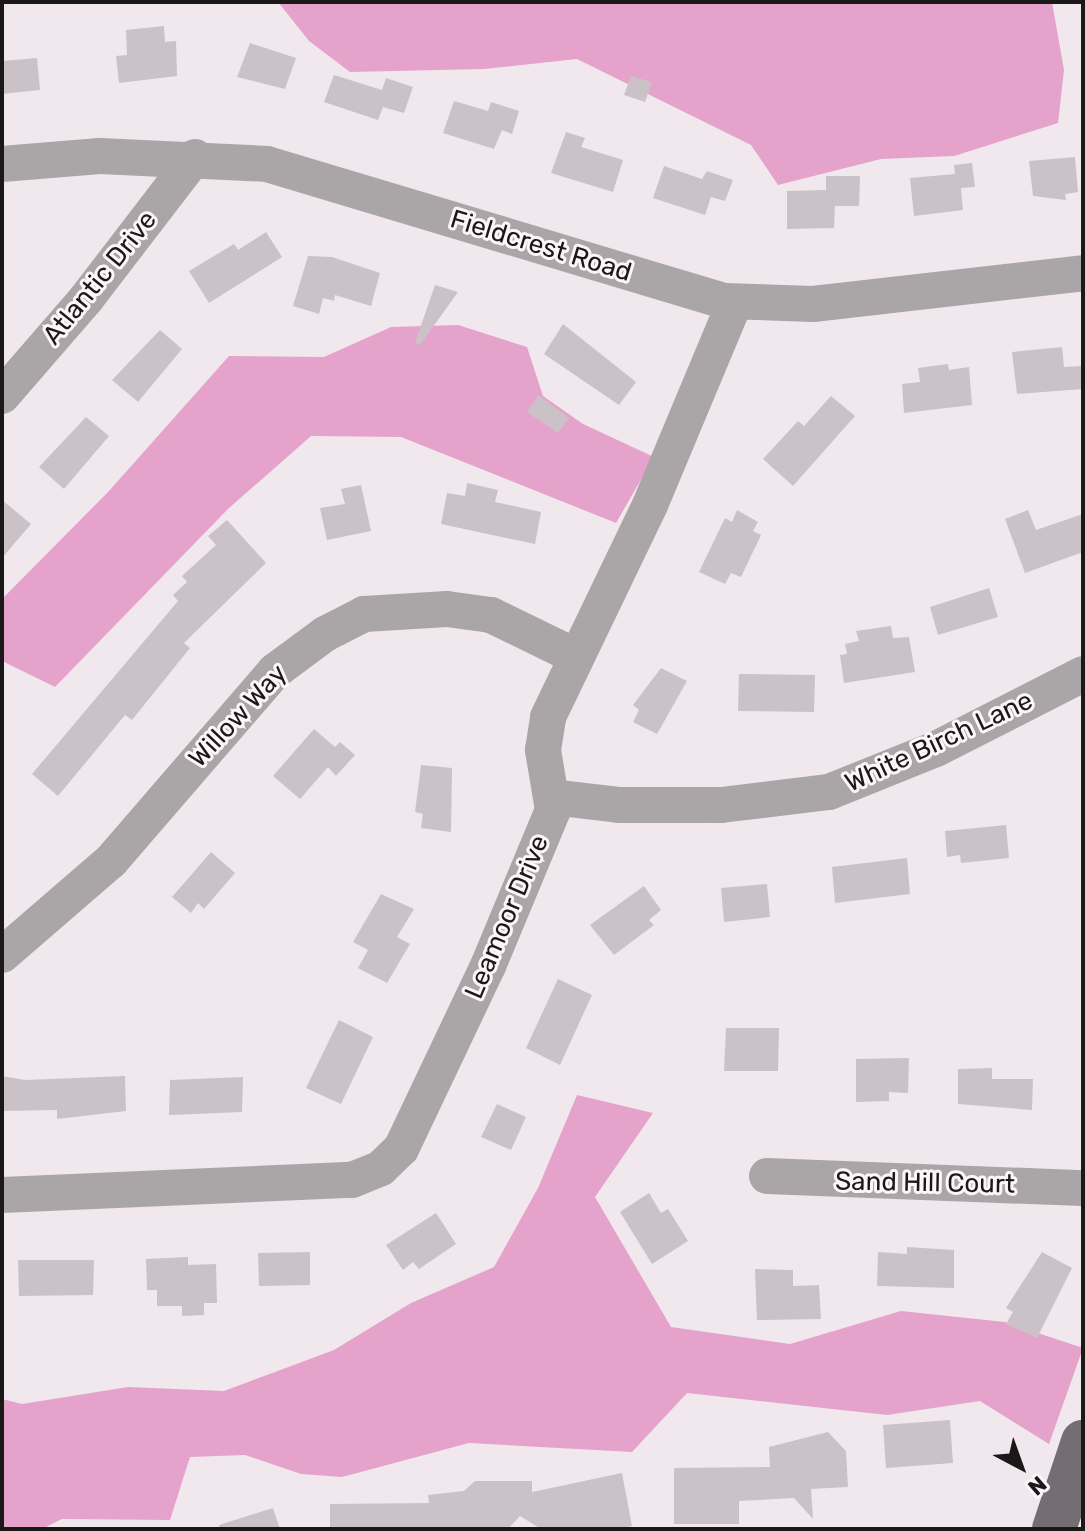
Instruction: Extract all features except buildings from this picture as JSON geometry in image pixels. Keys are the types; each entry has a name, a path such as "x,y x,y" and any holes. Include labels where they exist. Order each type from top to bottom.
{"main road":[{"path":"1054,1529 1083,1442"}],"street":[{"name":"Fieldcrest Road","path":"2,164 100,156 195,157 267,164 735,302 813,304 1083,273"},
{"name":"Atlantic Drive","path":"2,396 86,299 195,157"},
{"name":"Leamoor Drive","path":"2,1195 336,1182 381,1168 414,1128 494,952 553,810 543,750 548,717 650,505 735,302"},
{"name":"Willow Way","path":"2,955 111,861 275,671 325,634 364,614 447,609 491,615 575,656"},
{"name":"White Birch Lane","path":"552,797 619,805 721,805 829,792 936,749 1083,674"},
{"name":"Sand Hill Court","path":"767,1176 1083,1188"}],"shaded area":[{"path":"278,2 1052,2 1064,70 1058,123 954,156 881,159 778,185 751,145 577,59 484,69 350,72 309,41"},
{"path":"458,325 527,347 543,396 583,424 654,457 616,523 401,437 311,436 228,509 55,687 2,661 2,599 109,491 229,356 324,357 391,327"},
{"path":"577,1095 653,1113 595,1197 671,1327 790,1344 901,1311 1005,1322 1083,1348 1049,1444 980,1401 887,1415 687,1393 632,1452 469,1443 342,1477 301,1474 245,1455 190,1457 170,1520 62,1519 42,1529 2,1529 2,1399 22,1404 128,1387 224,1391 334,1350 411,1303 494,1267 538,1188"}]}
